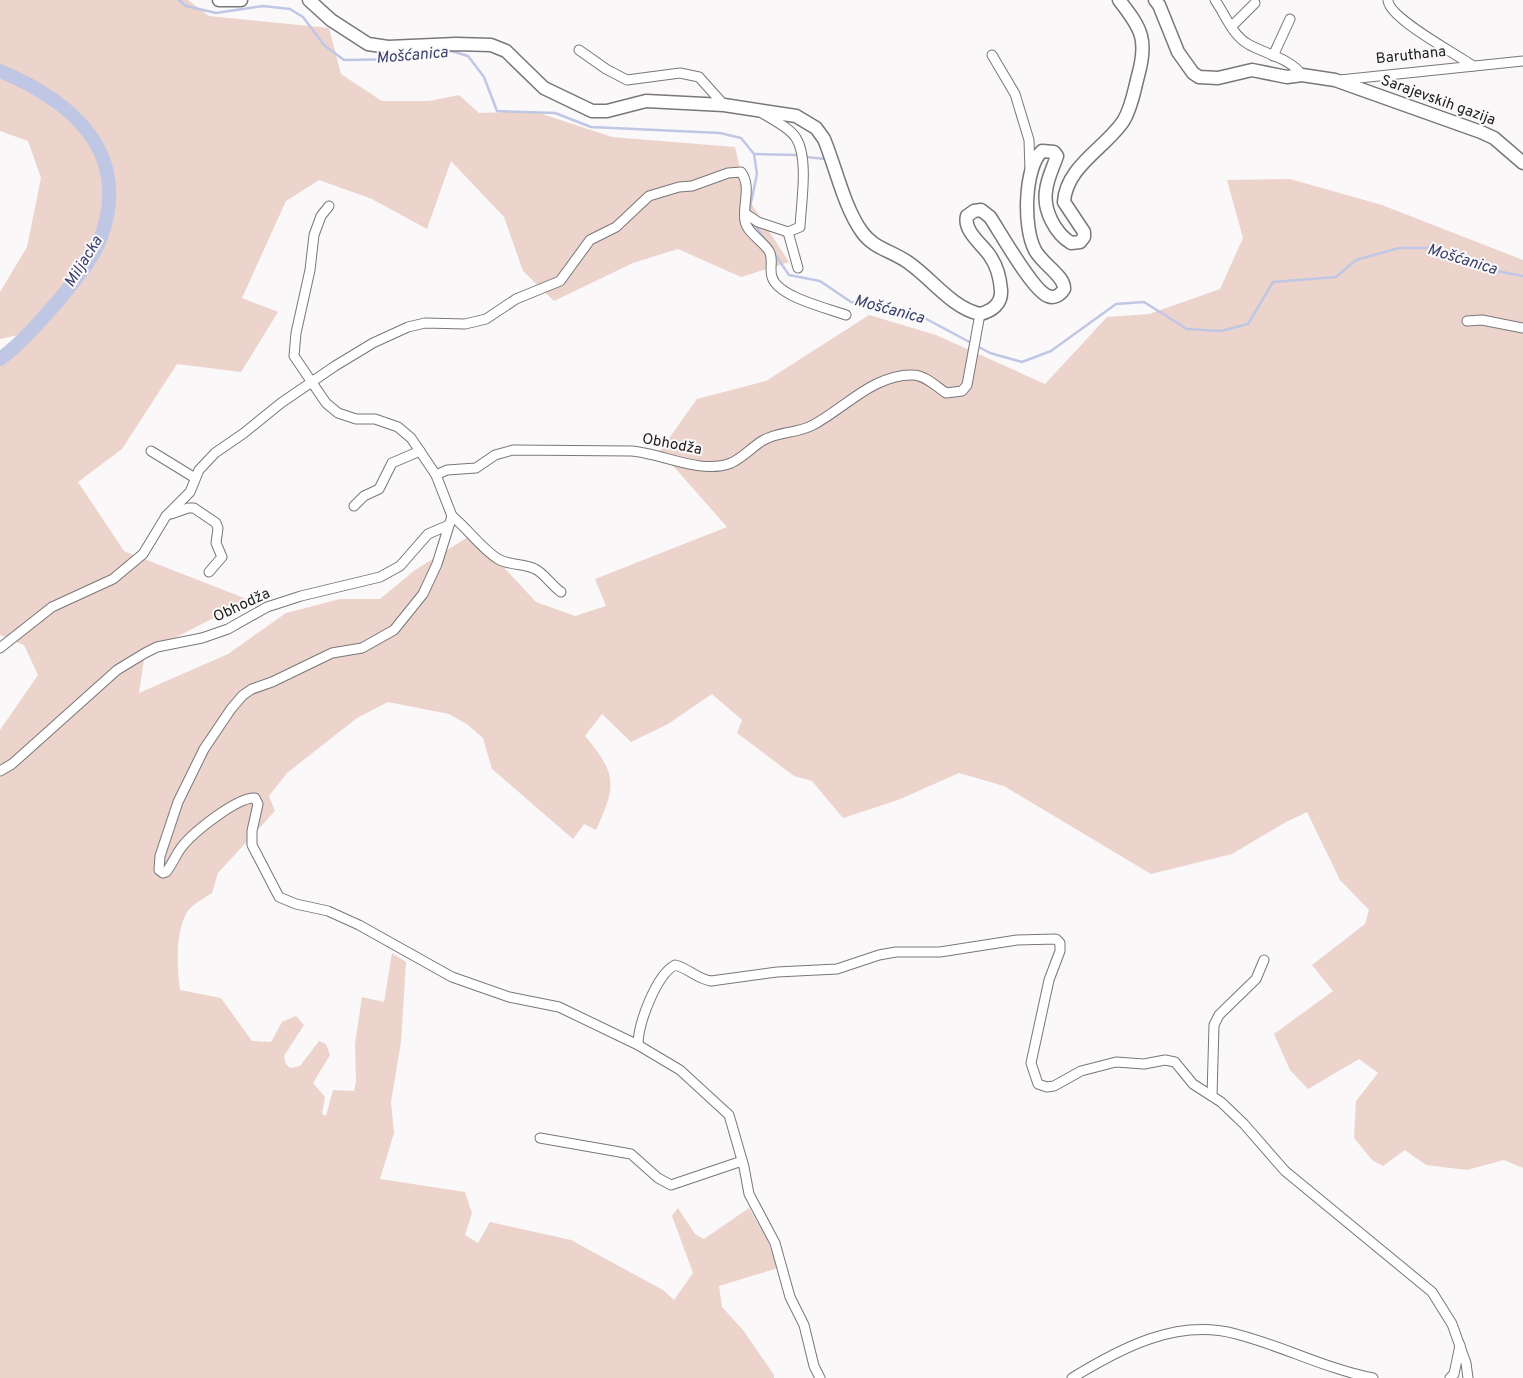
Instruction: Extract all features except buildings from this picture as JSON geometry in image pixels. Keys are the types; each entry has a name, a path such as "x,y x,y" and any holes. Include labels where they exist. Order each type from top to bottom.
{"main road":[{"path":"219,0 241,0"},
{"path":"309,0 339,26 368,44 388,47 473,44 498,48 519,62 544,88 592,110 607,111 646,101 724,105 796,116 816,128 829,151 857,222 872,244 908,262 966,310 980,314 994,307 1001,294 1000,280 996,267 967,226 967,216 974,211 981,210 990,217 1032,281 1047,296 1059,295 1064,289 1062,279 1038,255 1030,236 1027,210 1030,172 1042,150 1054,152 1057,156 1045,192 1048,212 1064,239 1071,243 1080,242 1084,237 1084,232 1064,202 1068,185 1077,171 1123,121 1130,107 1144,51 1140,31 1134,18 1119,0"},
{"path":"1155,0 1159,5 1178,52 1193,73 1199,77 1218,78 1252,70 1287,77 1302,75"},
{"name":"Baruthana","path":"1302,75 1335,80"},
{"name":"Sarajevskih gazija","path":"1335,80 1481,132 1494,138 1523,164"}],"street":[{"path":"1215,0 1246,44 1290,64 1302,75"},
{"path":"1388,0 1391,10 1407,23 1473,66"},
{"path":"1232,26 1255,3"},
{"path":"1273,56 1290,19"},
{"path":"579,50 606,69 627,80 680,73 699,77 724,105"},
{"path":"992,55 1015,94 1029,140 1030,172"},
{"name":"Baruthana","path":"1335,80 1523,61"},
{"path":"746,214 758,222 788,232 800,227 803,181 801,149 796,137 753,108"},
{"path":"0,648 52,607 113,579 143,554 166,516 190,492 199,470 215,453 312,382 373,343 408,327 425,323 465,324 480,321 516,299 560,281 590,240 616,227 649,196 679,187 692,186 728,173 741,172 746,178 746,214 744,220 747,227 770,252 772,278 782,291 846,315"},
{"path":"329,206 321,216 314,235 310,270 294,344 294,356 326,403 338,413 356,419 375,419 398,428 411,438 436,475 440,488 448,500 452,516 437,564 423,594 394,630 362,648 332,653 243,694 204,749 182,793 160,856 159,870 163,873 166,872 181,848 212,820 248,798 255,798 258,804 252,831 252,845 279,896 296,904 328,912 359,925 452,977 509,997 558,1007 638,1045 680,1070 723,1109 732,1122 753,1204 775,1243 790,1297 804,1325 814,1366 820,1378"},
{"path":"788,232 798,268"},
{"name":"Obhodža","path":"436,475 447,470 476,468 495,455 513,450 650,452 694,465 731,463 775,434 811,426 850,399 887,380 912,375 920,376 946,393 962,391 967,385 980,314"},
{"path":"1467,320 1482,320 1523,328"},
{"path":"354,506 364,496 379,489 392,463 420,451"},
{"path":"151,452 195,478"},
{"path":"166,516 188,508 194,508 216,523 218,528 216,543 222,557 209,572"},
{"path":"452,516 498,558 537,570 549,584 561,592"},
{"name":"Obhodža","path":"0,771 12,764 117,670 145,653 157,647 202,638 228,629 267,608 301,596 380,577 400,566 428,534 449,525"},
{"path":"638,1045 638,1033 655,990 670,968 676,965 702,980 710,981 778,972 837,969 879,955 896,952 940,952 1017,940 1053,938 1060,943 1060,951 1049,980 1031,1063 1038,1084 1047,1087 1054,1086 1081,1071 1108,1064 1144,1064 1170,1060 1175,1062 1193,1084 1212,1096 1244,1124 1285,1171 1432,1292 1452,1324 1460,1343 1468,1378"},
{"path":"1212,1096 1214,1025 1219,1015 1256,979 1264,960"},
{"path":"540,1138 631,1154 658,1178 672,1185 742,1161"},
{"path":"1072,1378 1122,1348 1146,1339 1178,1332 1208,1329 1235,1333 1343,1372 1373,1378"},
{"path":"1450,1378 1454,1374 1460,1343"}],"shaded area":[{"path":"0,0 188,0 209,16 329,28 341,74 382,101 429,101 459,95 479,113 533,111 612,137 735,147 747,197 789,262 741,277 678,249 633,263 554,301 523,271 504,217 451,161 427,229 372,199 319,180 286,201 242,298 278,312 241,372 177,364 122,449 78,482 124,551 249,600 145,653 139,693 228,654 286,613 340,599 380,599 415,570 473,534 536,602 575,616 606,606 595,579 727,527 660,451 697,399 766,381 869,315 936,335 1045,384 1107,317 1149,314 1220,289 1243,238 1227,180 1290,179 1382,205 1523,260 1523,1168 1504,1160 1467,1170 1426,1165 1405,1150 1383,1166 1372,1160 1354,1138 1356,1101 1378,1073 1359,1059 1308,1089 1290,1070 1274,1034 1333,991 1312,965 1365,924 1369,910 1340,880 1307,812 1286,822 1232,854 1151,874 1004,786 959,773 898,800 843,818 812,781 794,776 737,733 742,720 712,694 668,724 631,742 602,714 585,736 596,749 608,771 610,791 603,815 596,830 584,824 573,839 492,769 483,738 468,725 449,714 388,702 357,718 287,773 269,796 275,811 218,873 212,893 195,904 187,912 180,930 179,940 178,971 180,990 221,998 252,1041 271,1042 282,1022 296,1016 304,1025 284,1056 286,1064 290,1068 300,1066 319,1041 326,1044 330,1055 313,1083 325,1097 322,1114 326,1116 333,1090 354,1091 356,1082 355,1044 362,997 384,1002 392,953 406,962 401,1042 391,1102 394,1133 380,1179 465,1192 472,1213 465,1235 478,1243 490,1222 571,1240 663,1290 674,1300 693,1273 672,1216 678,1208 695,1234 704,1239 749,1208 767,1239 778,1268 719,1286 722,1307 743,1330 774,1375 774,1378 0,1378 0,730 38,675 24,645 0,635 0,359 18,335 0,339 0,292 27,247 41,178 28,141 0,131"}],"waterway":[{"name":"Mošćanica","path":"179,0 186,6 216,13 263,6 290,9 303,17 324,45 344,60 407,59 451,51 468,56 484,77 497,111 555,113 591,127 720,133 741,138 754,154 757,174 749,212"},
{"name":"Miljacka","path":"0,71 26,83 71,114 89,133 101,155 108,179 108,207 98,246 83,270 59,300 16,346 0,359"},
{"path":"754,154 798,155"},
{"path":"806,157 826,159"},
{"name":"Mošćanica","path":"755,224 765,240"},
{"name":"Mošćanica","path":"774,253 789,275 820,281 851,302 888,307 919,315 990,353 1022,362 1051,351 1116,304 1144,302 1187,329 1221,331 1248,324 1273,282 1336,277 1356,260 1399,248 1431,248 1470,266 1523,276"}]}
